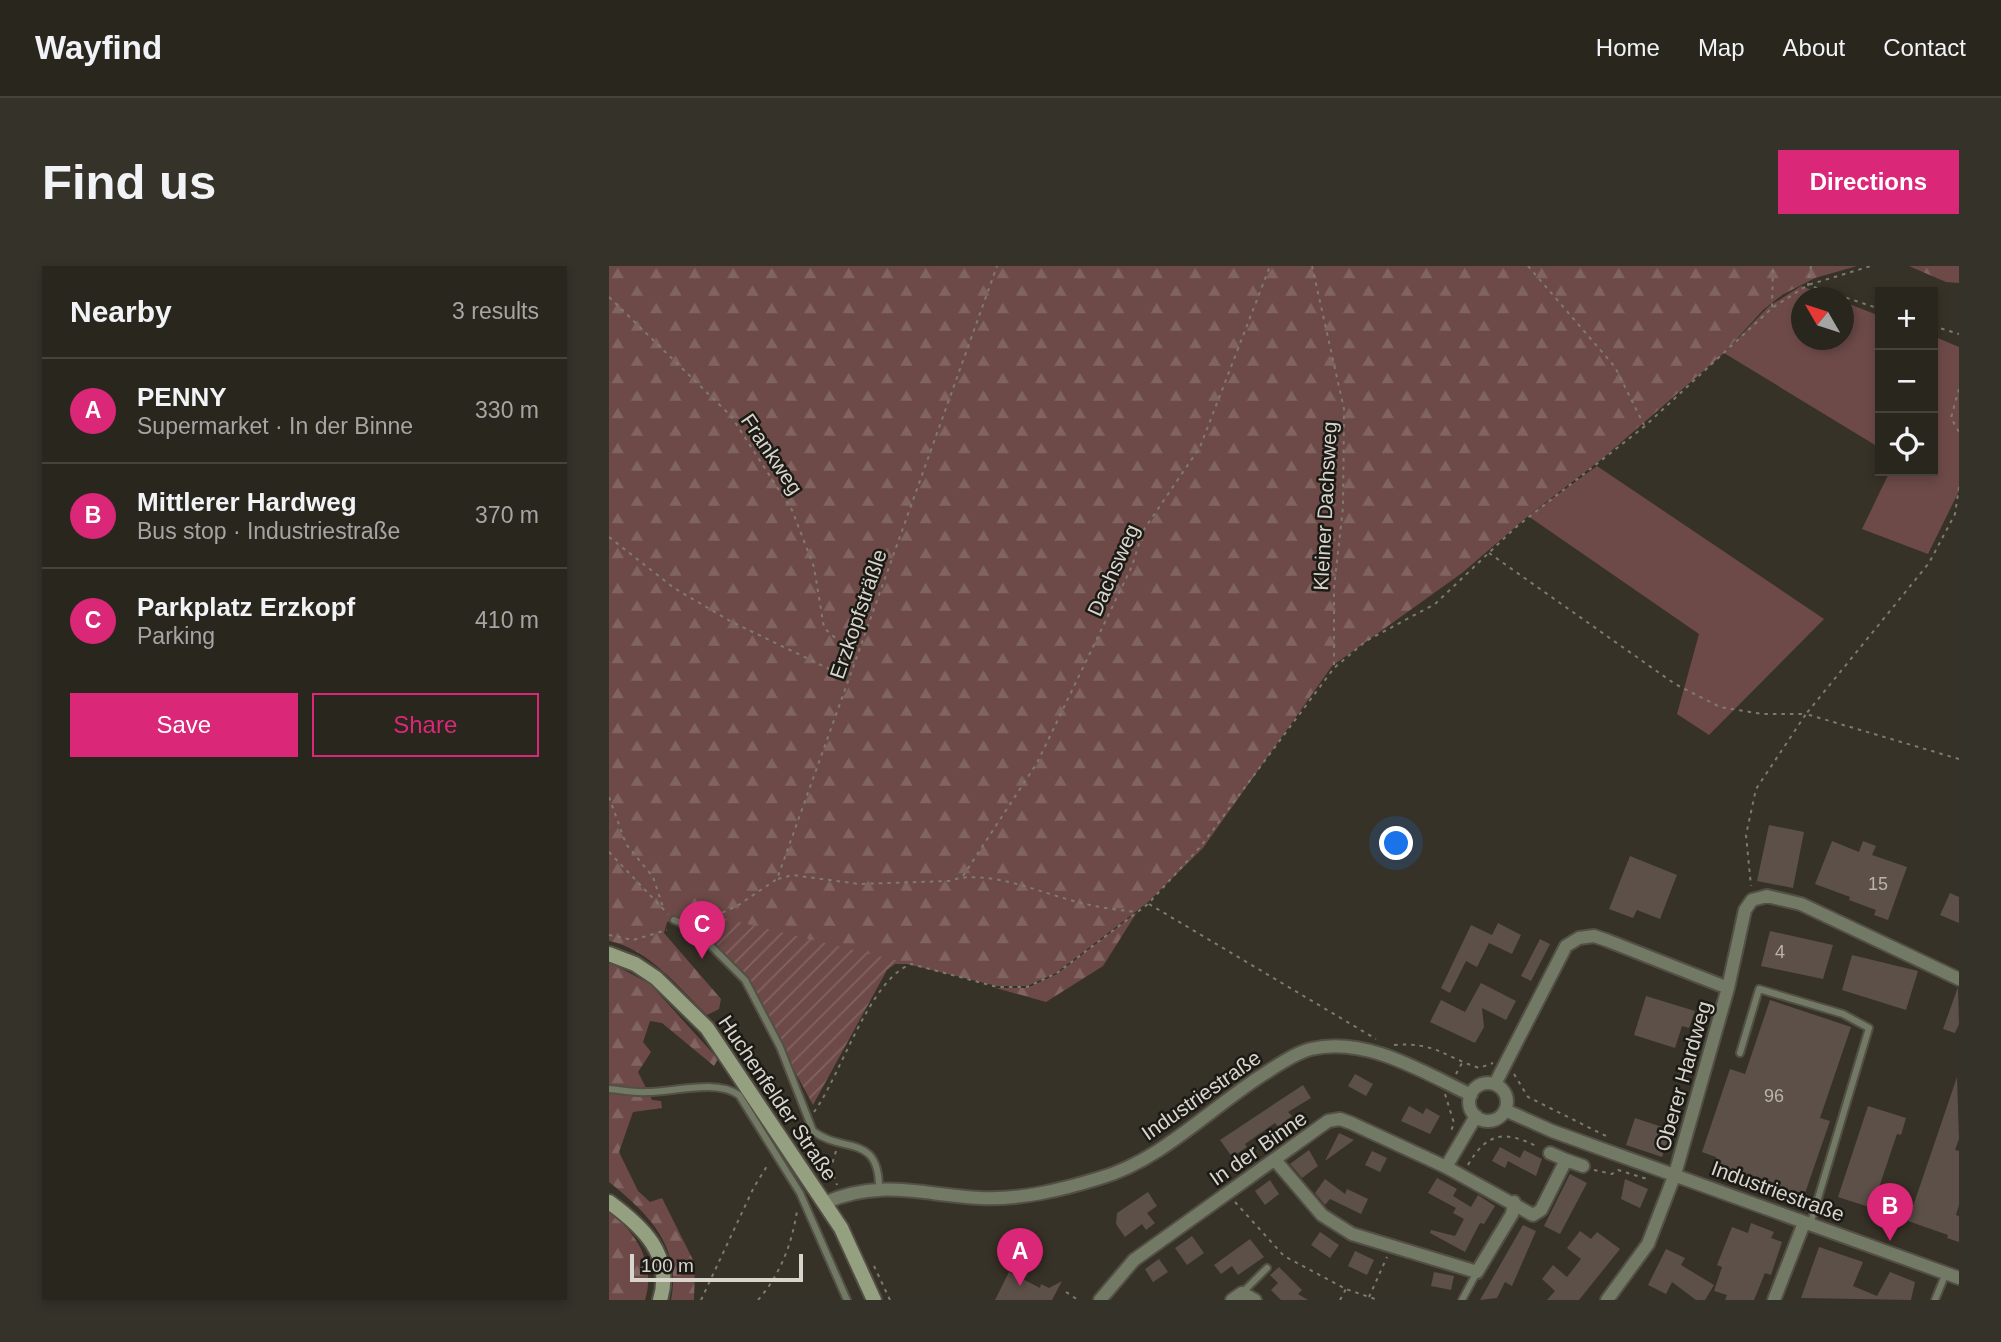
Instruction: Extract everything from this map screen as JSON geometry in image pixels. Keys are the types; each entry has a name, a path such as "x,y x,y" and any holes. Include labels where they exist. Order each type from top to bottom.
{"main road":[{"name":"Huchenfelder Straße","path":"609,954 635,964 656,978 707,1028 841,1228 874,1300"},
{"path":"609,1202 636,1222 660,1253 660,1300"}],"street":[{"path":"1752,900 1767,896 1801,904 1959,979"},
{"name":"Oberer Hardweg","path":"1607,1300 1649,1244 1675,1174 1728,988 1745,910 1752,900"},
{"name":"Oberer Hardweg","path":"1495,1084 1554,966 1566,946 1579,938 1594,936 1606,940 1728,988"},
{"name":"Industriestraße","path":"824,1203 842,1195 879,1188 982,1198 1038,1195 1103,1178 1157,1153 1242,1088 1311,1049 1341,1048 1384,1055 1471,1095"},
{"path":"1483,1083 1495,1084 1504,1092 1505,1110 1490,1120 1476,1116 1469,1104 1471,1095 1483,1083"},
{"name":"Industriestraße","path":"1505,1110 1807,1224 1959,1278"},
{"path":"1476,1116 1446,1167 1514,1202 1523,1212 1533,1215 1541,1210 1566,1160"},
{"name":"In der Binne","path":"1100,1300 1134,1260 1328,1121 1339,1119 1446,1167"},
{"path":"1550,1153 1583,1166"},
{"path":"1276,1160 1322,1215 1352,1234 1477,1272 1512,1214 1514,1202"},
{"path":"1774,1300 1807,1224"},
{"path":"1237,1297 1255,1300"}],"lane":[{"path":"674,920 693,928 742,980 780,1047 808,1119 819,1135 858,1146 869,1154 879,1167 879,1188"},
{"path":"1739,1053 1759,989 1843,1014 1869,1028 1807,1224"},
{"path":"609,1089 645,1093 731,1090 739,1096 800,1193 847,1300"},
{"path":"1237,1297 1267,1268"},
{"path":"1462,1300 1477,1272"},
{"path":"1934,1300 1946,1273"}],"path":[{"name":"Erzkopfsträßle","path":"777,879 997,266"},
{"name":"Dachsweg","path":"963,876 1037,763 1132,566 1143,531 1200,447 1270,266"},
{"name":"Kleiner Dachsweg","path":"1312,266 1344,409 1343,507 1334,588 1334,668"},
{"path":"1528,266 1615,367 1645,426"},
{"path":"1531,270 1535,266"},
{"path":"1772,308 1773,266"},
{"path":"1808,285 1811,266"},
{"path":"808,1119 879,992 902,968 911,964 997,987 1027,987 1057,973 1148,904 1201,846 1334,668 1366,641 1435,604 1488,553 1645,426 1772,308 1808,285 1871,266"},
{"path":"1808,285 1875,307"},
{"name":"Frankweg","path":"609,297 731,416 792,510 814,567 824,628 857,657"},
{"path":"1938,328 1959,334"},
{"path":"1959,389 1951,418 1959,432"},
{"path":"1752,900 1746,835 1756,789 1807,714 1929,563 1955,514 1959,487"},
{"path":"609,537 674,589 730,621 850,679"},
{"path":"1488,553 1675,684 1720,707 1762,714 1807,714 1959,759"},
{"path":"609,797 626,844 653,877 664,909"},
{"path":"609,852 674,920"},
{"path":"693,928 737,905 777,879 792,875 859,884 949,881 963,876 1040,890 1080,903 1137,912"},
{"path":"1148,904 1382,1043"},
{"path":"609,935 633,940 667,930"},
{"path":"1393,1045 1419,1043 1437,1048 1479,1068 1492,1062 1515,1074 1517,1083 1528,1097 1612,1140"},
{"path":"1448,1141 1454,1123 1444,1097 1462,1062"},
{"path":"1463,1175 1476,1151 1496,1137 1506,1135 1521,1139 1550,1153"},
{"path":"840,1141 831,1168 842,1195"},
{"path":"701,1300 754,1186 776,1152"},
{"path":"1583,1166 1603,1174 1612,1174 1618,1170 1645,1181 1653,1167"},
{"path":"758,1300 773,1283 793,1237 800,1193"},
{"path":"1227,1194 1284,1256 1346,1289 1378,1300"},
{"path":"1369,1297 1392,1247"},
{"path":"1267,1268 1284,1256"},
{"path":"870,1259 890,1300"},
{"path":"1340,1300 1346,1289"},
{"path":"1066,1292 1078,1300"}],"green space":[{"path":"609,266 1857,266 1791,287 1791,290 1763,310 1724,353 1603,458 1528,516 1462,573 1332,666 1203,848 1147,903 1056,973 1027,986 997,986 704,914 667,922 664,933 721,999 719,1009 707,1015 650,961 624,945 609,941"},
{"path":"1909,266 1959,266 1959,283 1946,282"},
{"path":"1791,292 1791,350 1854,350 1854,306 1875,314 1875,445 1724,353 1768,307"},
{"path":"1938,338 1959,347 1959,491 1928,554 1862,529 1888,476 1938,476"},
{"path":"1597,466 1824,619 1709,735 1677,714 1699,634 1528,516"},
{"path":"1137,912 1103,966 1046,1002 996,988 1027,988 1057,974"},
{"path":"715,916 911,964 895,964 887,970 813,1105 741,972 706,934"},
{"path":"609,962 650,984 718,1059 714,1066 662,1023 650,1021 643,1042 651,1052 638,1072 652,1100 661,1101 662,1108 633,1112 619,1152 638,1191 650,1202 662,1198 695,1264 694,1300 671,1300 671,1264 659,1233 637,1206 609,1182"},
{"path":"609,1212 628,1230 642,1250 648,1274 645,1300 609,1300"}],"building":[{"path":"1769,825 1804,832 1793,888 1757,881"},
{"path":"1832,841 1859,852 1863,841 1876,846 1872,855 1907,867 1888,920 1874,915 1876,910 1849,900 1850,897 1815,884"},
{"path":"1630,856 1677,875 1660,919 1637,910 1633,918 1609,909"},
{"path":"1950,893 1959,897 1959,923 1940,915"},
{"path":"1498,923 1521,935 1512,954 1489,943 1477,967 1466,961 1450,993 1441,988 1471,925 1492,935"},
{"path":"1770,931 1833,945 1823,979 1761,966"},
{"path":"1540,939 1550,944 1531,981 1521,976"},
{"path":"1852,955 1918,971 1906,1010 1842,990"},
{"path":"1481,983 1516,1001 1506,1020 1482,1008 1484,1027 1475,1043 1430,1022 1441,1000 1465,1012"},
{"path":"1958,987 1959,1024 1955,1033 1943,1029"},
{"path":"1646,996 1695,1011 1689,1028 1682,1026 1675,1048 1634,1035"},
{"path":"1770,1000 1851,1027 1820,1118 1830,1121 1804,1196 1795,1193 1792,1203 1767,1195 1770,1184 1713,1165 1716,1157 1702,1152 1730,1069 1745,1074"},
{"path":"1355,1074 1373,1084 1366,1096 1348,1086"},
{"path":"1957,1077 1959,1139 1955,1150 1959,1151 1959,1205 1956,1215 1959,1216 1959,1242 1947,1238 1948,1235 1908,1221"},
{"path":"1303,1085 1311,1098 1288,1112 1292,1116 1278,1127 1275,1123 1245,1144 1247,1147 1232,1157 1220,1140"},
{"path":"1409,1106 1423,1114 1426,1108 1440,1116 1430,1134 1401,1121"},
{"path":"1868,1106 1906,1118 1901,1135 1897,1134 1872,1208 1838,1197"},
{"path":"1635,1118 1671,1130 1662,1157 1626,1145"},
{"path":"1339,1133 1354,1140 1325,1161"},
{"path":"1500,1147 1520,1158 1524,1150 1542,1159 1536,1176 1508,1161 1505,1168 1492,1161"},
{"path":"1309,1150 1318,1166 1302,1178 1290,1164"},
{"path":"1372,1151 1387,1158 1380,1172 1365,1165"},
{"path":"1570,1174 1587,1183 1560,1234 1544,1226"},
{"path":"1437,1178 1457,1189 1453,1196 1471,1207 1478,1195 1495,1206 1484,1224 1480,1223 1465,1252 1430,1233 1431,1230 1455,1236 1464,1219 1453,1213 1456,1208 1428,1193"},
{"path":"1325,1179 1345,1194 1347,1189 1368,1199 1361,1214 1330,1199 1325,1205 1315,1193"},
{"path":"1625,1179 1648,1189 1640,1208 1621,1199"},
{"path":"1270,1180 1279,1194 1265,1205 1255,1191"},
{"path":"1148,1192 1157,1206 1147,1213 1155,1223 1146,1230 1142,1224 1125,1237 1116,1224 1117,1213"},
{"path":"1751,1223 1774,1232 1771,1238 1782,1242 1771,1275 1765,1273 1754,1300 1725,1300 1727,1295 1714,1291 1722,1267 1717,1265 1732,1227 1748,1233"},
{"path":"1523,1225 1536,1231 1512,1286 1505,1282 1497,1298 1480,1300"},
{"path":"1580,1231 1591,1239 1597,1232 1620,1249 1579,1300 1547,1300 1555,1291 1542,1279 1553,1265 1567,1277 1581,1259 1567,1248"},
{"path":"1320,1232 1339,1245 1330,1258 1311,1245"},
{"path":"1192,1236 1204,1253 1187,1265 1175,1248"},
{"path":"1250,1239 1264,1257 1238,1275 1232,1266 1221,1274 1214,1265"},
{"path":"1819,1247 1863,1262 1853,1286 1877,1296 1890,1272 1915,1282 1911,1300 1801,1298"},
{"path":"1666,1249 1685,1258 1681,1265 1714,1285 1705,1300 1696,1300 1672,1282 1666,1294 1648,1285"},
{"path":"1355,1251 1374,1260 1367,1275 1348,1266"},
{"path":"1159,1259 1168,1272 1153,1282 1145,1269"},
{"path":"1279,1267 1302,1290 1298,1294 1308,1300 1281,1300 1271,1290 1278,1283 1270,1275"},
{"path":"1009,1272 1040,1288 1041,1284 1049,1288 1062,1281 1052,1300 995,1300"},
{"path":"1434,1272 1454,1276 1451,1290 1431,1286"}],"place":[{"name":"Parkplatz Erzkopf","path":"702,959"},
{"name":"Mittlerer Hardweg","path":"1890,1241"},
{"name":"PENNY","path":"1020,1286"}]}
